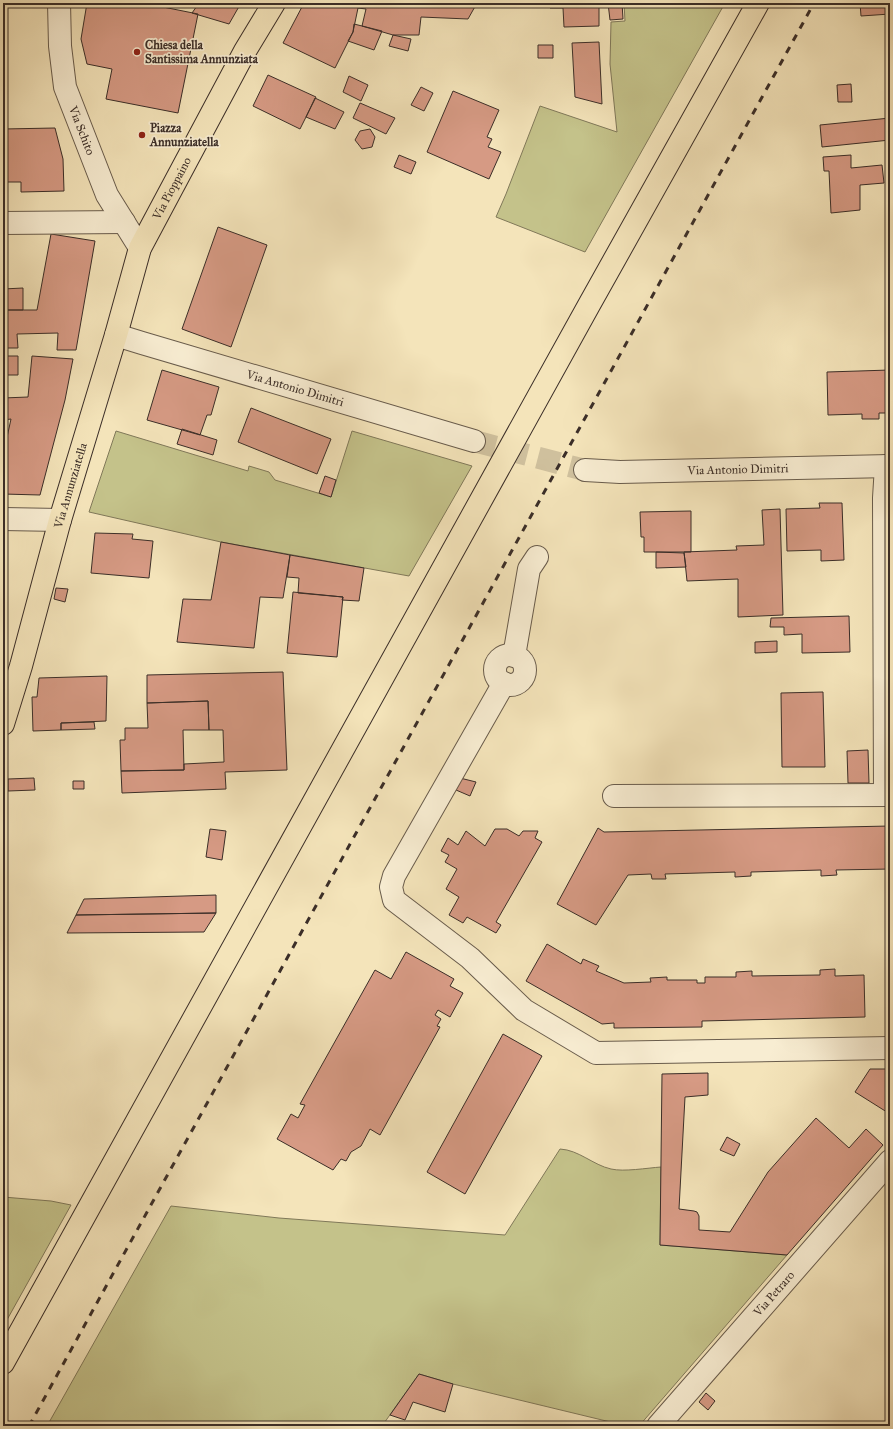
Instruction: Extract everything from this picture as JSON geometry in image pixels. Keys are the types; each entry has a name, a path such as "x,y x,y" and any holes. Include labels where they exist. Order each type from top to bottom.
{"main road":[{"name":"Via Pioppaino","path":"140,248 245,51 274,3"},
{"path":"3,1363 585,312 758,3"},
{"name":"Via Annunziatella","path":"3,724 21,666 60,520 116,335 140,248"}],"street":[{"name":"Via Schito","path":"59,3 60,46 65,87 107,196 140,248"},
{"path":"3,223 124,222"},
{"name":"Via Antonio Dimitri","path":"116,335 142,344 474,441"},
{"path":"614,796 887,795 884,498 888,466"},
{"name":"Via Antonio Dimitri","path":"585,470 620,472 888,466"},
{"path":"3,519 60,520"},
{"path":"536,556 529,569 514,656 507,655 502,657 495,665 496,675 498,679 504,683 394,876 391,887 394,900 470,958 524,1010 596,1053 890,1048"},
{"name":"Via Petraro","path":"658,1426 890,1161"}],"shaded area":[{"path":"624,3 725,3 585,252 496,217 540,106 617,132 610,64 611,22 625,21"},
{"path":"116,431 248,471 249,466 269,472 275,480 331,497 352,431 472,466 409,576 221,542 89,512"},
{"path":"560,1149 573,1152 604,1167 616,1170 661,1167 660,1245 787,1255 639,1426 627,1426 453,1384 419,1374 382,1426 47,1426 171,1206 279,1218 505,1235"},
{"path":"3,1197 51,1201 71,1205 3,1327"}],"building":[{"name":"Chiesa della Santissima Annunziata","path":"87,3 143,3 198,14 178,113 106,99 112,69 87,64 81,39"},
{"path":"143,3 164,3 163,7"},
{"path":"199,3 241,3 229,24 192,13"},
{"path":"304,3 477,3 468,19 421,17 419,35 393,35 362,26 366,9 358,8 353,32 335,68 283,43"},
{"path":"550,3 586,3 587,7 599,7 599,26 564,27 563,8 550,8"},
{"path":"608,3 622,3 623,19 610,20"},
{"path":"860,3 890,3 890,14 861,16"},
{"path":"354,24 382,31 374,50 348,41 353,32"},
{"path":"393,35 411,39 408,51 389,46"},
{"path":"599,42 602,104 575,97 572,43"},
{"path":"538,45 553,45 553,58 538,58"},
{"path":"268,75 316,97 300,129 253,106"},
{"path":"349,76 368,85 361,101 343,92"},
{"path":"851,84 852,102 838,102 837,85"},
{"path":"421,87 433,93 424,111 411,105"},
{"path":"453,91 499,110 487,137 492,139 488,147 501,152 489,179 427,152"},
{"path":"315,98 344,112 335,129 306,117"},
{"path":"360,103 395,118 386,134 353,118"},
{"path":"890,118 890,140 822,147 820,125"},
{"path":"55,128 63,159 64,191 21,192 21,182 3,182 3,129"},
{"path":"370,129 375,137 372,147 362,149 355,140 360,131"},
{"path":"399,155 416,162 411,174 394,167"},
{"path":"851,155 851,168 882,165 884,183 860,185 860,210 831,213 829,171 824,171 823,157"},
{"path":"218,227 267,245 231,347 182,329"},
{"path":"51,234 95,241 76,350 57,350 58,333 17,334 18,348 3,348 3,310 37,310"},
{"path":"23,288 23,310 3,310 3,289"},
{"path":"3,356 18,356 18,375 3,375"},
{"path":"32,356 73,359 65,400 40,495 3,494 3,441 6,442 11,419 3,420 3,398 28,397"},
{"path":"162,370 219,387 211,415 207,415 200,435 147,420"},
{"path":"890,370 890,413 879,413 879,419 862,419 862,414 828,415 827,372"},
{"path":"251,408 331,439 317,474 238,442"},
{"path":"182,429 217,440 213,455 177,444"},
{"path":"325,476 336,480 331,497 319,493"},
{"path":"819,503 842,503 844,560 821,561 821,550 787,551 786,509 820,508"},
{"path":"780,509 783,615 738,617 738,579 687,581 684,552 737,550 736,546 764,545 762,510"},
{"path":"691,511 691,552 644,552 644,537 641,537 640,512"},
{"path":"95,533 133,534 132,539 153,541 149,578 91,573"},
{"path":"221,542 290,555 283,598 260,597 254,648 177,642 183,599 211,600"},
{"path":"656,552 684,553 686,567 656,568"},
{"path":"290,555 364,568 359,601 342,600 343,597 298,593 299,578 287,577"},
{"path":"56,588 68,589 65,602 54,599"},
{"path":"293,592 343,597 337,657 287,653"},
{"path":"849,616 850,652 802,653 802,634 784,635 784,627 770,627 771,618"},
{"path":"777,641 777,652 755,653 755,642"},
{"path":"283,672 287,770 225,772 226,789 122,793 121,771 184,770 184,764 224,762 223,730 209,730 208,701 147,703 147,675"},
{"path":"107,676 106,721 61,723 61,730 33,731 32,697 37,697 39,678"},
{"path":"823,692 825,767 782,767 781,693"},
{"path":"208,701 209,730 183,730 184,770 121,771 120,740 125,740 125,728 148,728 147,703"},
{"path":"94,722 95,729 61,730 61,723"},
{"path":"868,750 869,783 848,783 847,751"},
{"path":"34,778 35,790 8,791 8,779"},
{"path":"460,778 476,782 470,796 456,790"},
{"path":"73,781 84,781 84,789 73,789"},
{"path":"890,826 890,869 836,870 837,875 821,876 821,870 751,872 751,876 735,877 735,872 665,874 666,879 652,879 651,874 628,875 596,925 557,904 598,828 604,832"},
{"path":"210,829 226,831 222,860 206,857"},
{"path":"495,829 507,829 519,836 523,831 538,831 535,838 542,842 496,922 501,925 496,933 467,917 463,923 449,915 459,897 446,889 457,869 445,862 449,855 441,851 448,838 458,845 466,831 485,846"},
{"path":"216,895 216,913 76,915 84,899"},
{"path":"216,913 204,932 67,933 76,915"},
{"path":"547,944 581,964 583,959 599,966 596,971 624,983 651,982 650,978 667,977 667,980 697,980 697,983 705,983 705,977 736,977 736,972 752,971 752,976 820,975 820,970 835,969 835,976 864,975 865,1017 702,1021 702,1027 614,1028 614,1023 602,1024 526,981"},
{"path":"406,952 454,979 450,986 463,993 450,1017 438,1010 435,1015 441,1019 437,1026 440,1027 380,1135 370,1129 361,1146 351,1152 346,1161 341,1159 333,1170 277,1139 291,1114 298,1118 305,1105 300,1104 375,970 391,979"},
{"path":"503,1034 542,1056 465,1194 427,1172"},
{"path":"870,1069 890,1069 890,1114 855,1092"},
{"path":"708,1073 708,1095 685,1097 679,1209 697,1212 699,1216 699,1230 730,1232 768,1172 816,1118 849,1148 866,1129 883,1145 787,1255 660,1245 662,1074"},
{"path":"727,1137 740,1144 734,1156 720,1150"},
{"path":"419,1374 453,1384 445,1412 413,1402 405,1420 390,1415"},
{"path":"706,1393 715,1401 708,1410 699,1402"}],"tunnel":[{"path":"474,441 585,470"}],"railway":[{"path":"29,1426 814,3"}],"place":[{"name":"Chiesa della Santissima Annunziata","path":"137,52"},
{"name":"Piazza Annunziatella","path":"142,135"}]}
